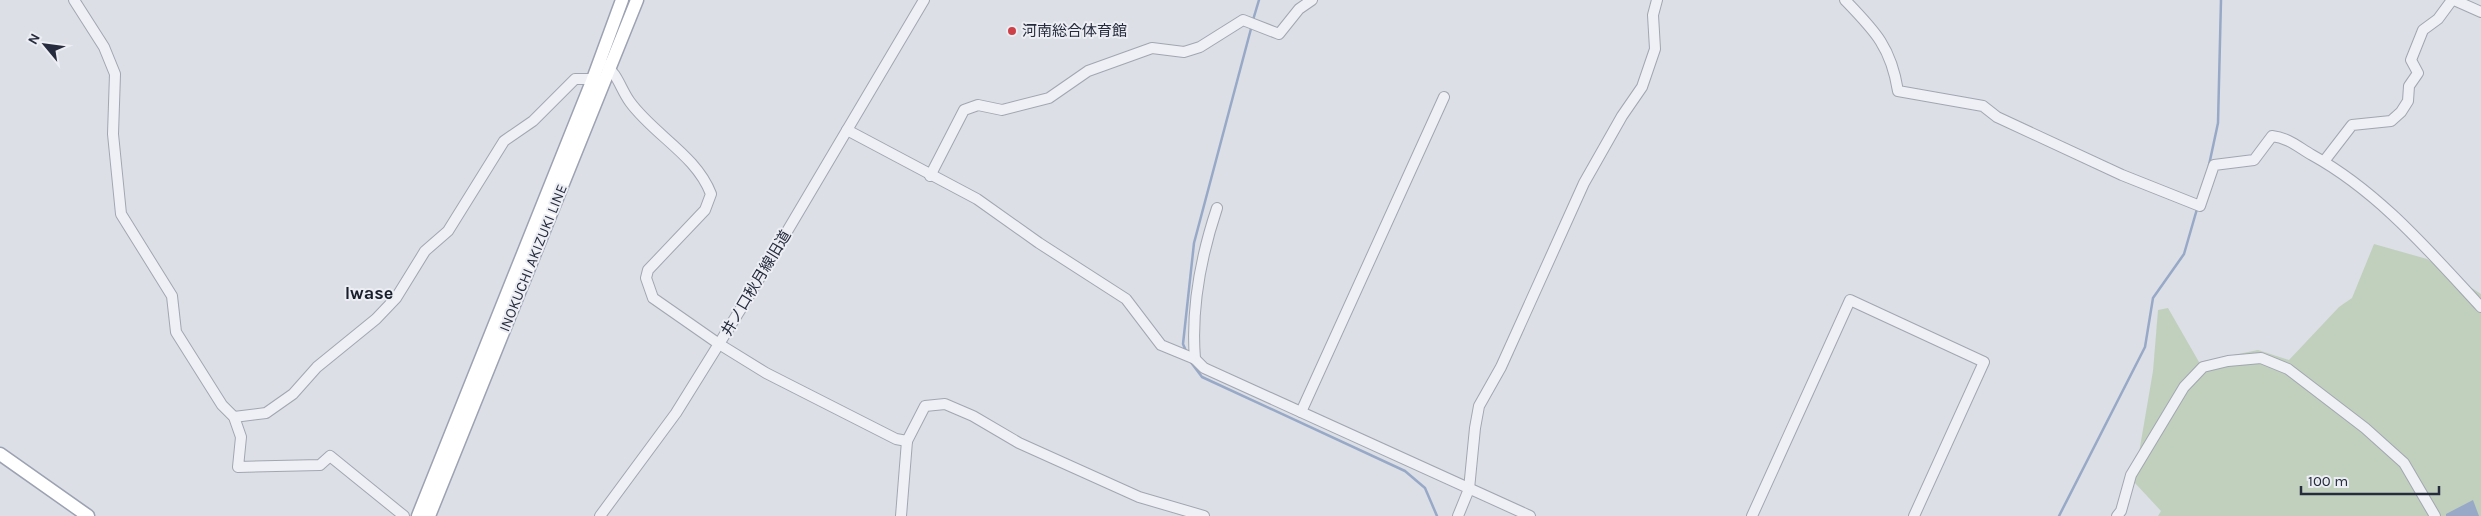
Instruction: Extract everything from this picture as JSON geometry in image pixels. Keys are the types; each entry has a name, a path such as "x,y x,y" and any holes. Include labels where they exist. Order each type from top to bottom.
{"main road":[{"name":"INOKUCHI AKIZUKI LINE","path":"418,516 593,79 622,0"},
{"name":"INOKUCHI AKIZUKI LINE","path":"429,516 637,0"},
{"path":"0,454 88,516"}],"street":[{"path":"74,0 104,47 115,74 113,134 121,214 172,296 176,332 222,405 234,416 241,437 238,467 320,465 330,456 404,516"},
{"name":"井ノ口秋月線旧道","path":"907,441 896,439 774,377 719,344 924,0"},
{"path":"930,176 964,110 978,105 1002,110 1049,98 1088,71 1152,48 1184,52 1200,47 1243,20 1279,34 1299,9 1312,0"},
{"path":"1458,516 1469,489 1479,406 1501,367 1584,183 1622,116 1642,87 1655,49 1653,15 1657,0"},
{"path":"1845,0 1877,34 1894,66 1898,91 1983,106 1997,116 2122,175 2200,206 2214,165 2254,160 2272,136 2286,138 2313,156 2325,160 2378,200 2481,307"},
{"path":"2325,160 2352,125 2391,121 2401,112 2408,101 2409,86 2418,73 2411,60 2423,30 2438,19 2453,0 2481,12"},
{"path":"599,60 611,68 617,76 628,100 643,119 706,179 712,194 705,210 648,270 646,278 653,298 719,344 676,413 600,516"},
{"path":"234,416 266,413 293,394 317,367 376,319 396,298 425,251 448,231 504,141 533,121 575,79 593,79"},
{"path":"1301,412 1444,98"},
{"path":"847,130 930,176 977,199 1039,244 1126,299 1161,344 1195,359 1204,368 1530,516"},
{"path":"1195,359 1193,337 1204,248 1217,208"},
{"path":"1752,516 1850,300 1984,362 1914,516"},
{"path":"2117,516 2131,475 2184,386 2203,368 2228,361 2261,358 2288,369 2365,428 2404,463 2435,516"},
{"path":"901,516 907,441 925,406 945,404 973,416 1019,443 1139,497 1204,516"}],"green space":[{"path":"2374,244 2427,259 2481,294 2481,516 2158,516 2161,511 2134,482 2153,371 2158,310 2168,308 2199,362 2258,350 2289,360 2339,307 2352,298"}],"water":[{"path":"2473,500 2479,516 2446,516 2446,514"}],"waterway":[{"path":"1253,20 1259,0"},
{"path":"2209,165 2218,123 2221,0"},
{"path":"1186,351 1183,344 1194,243 1252,25"},
{"path":"2059,516 2145,347 2153,298 2184,254 2197,209"},
{"path":"1190,361 1202,377 1405,471 1425,488 1437,516"}],"place":[{"name":"河南総合体育館","path":"1012,31"}],"district":[{"name":"Iwase","path":"369,293"}]}
